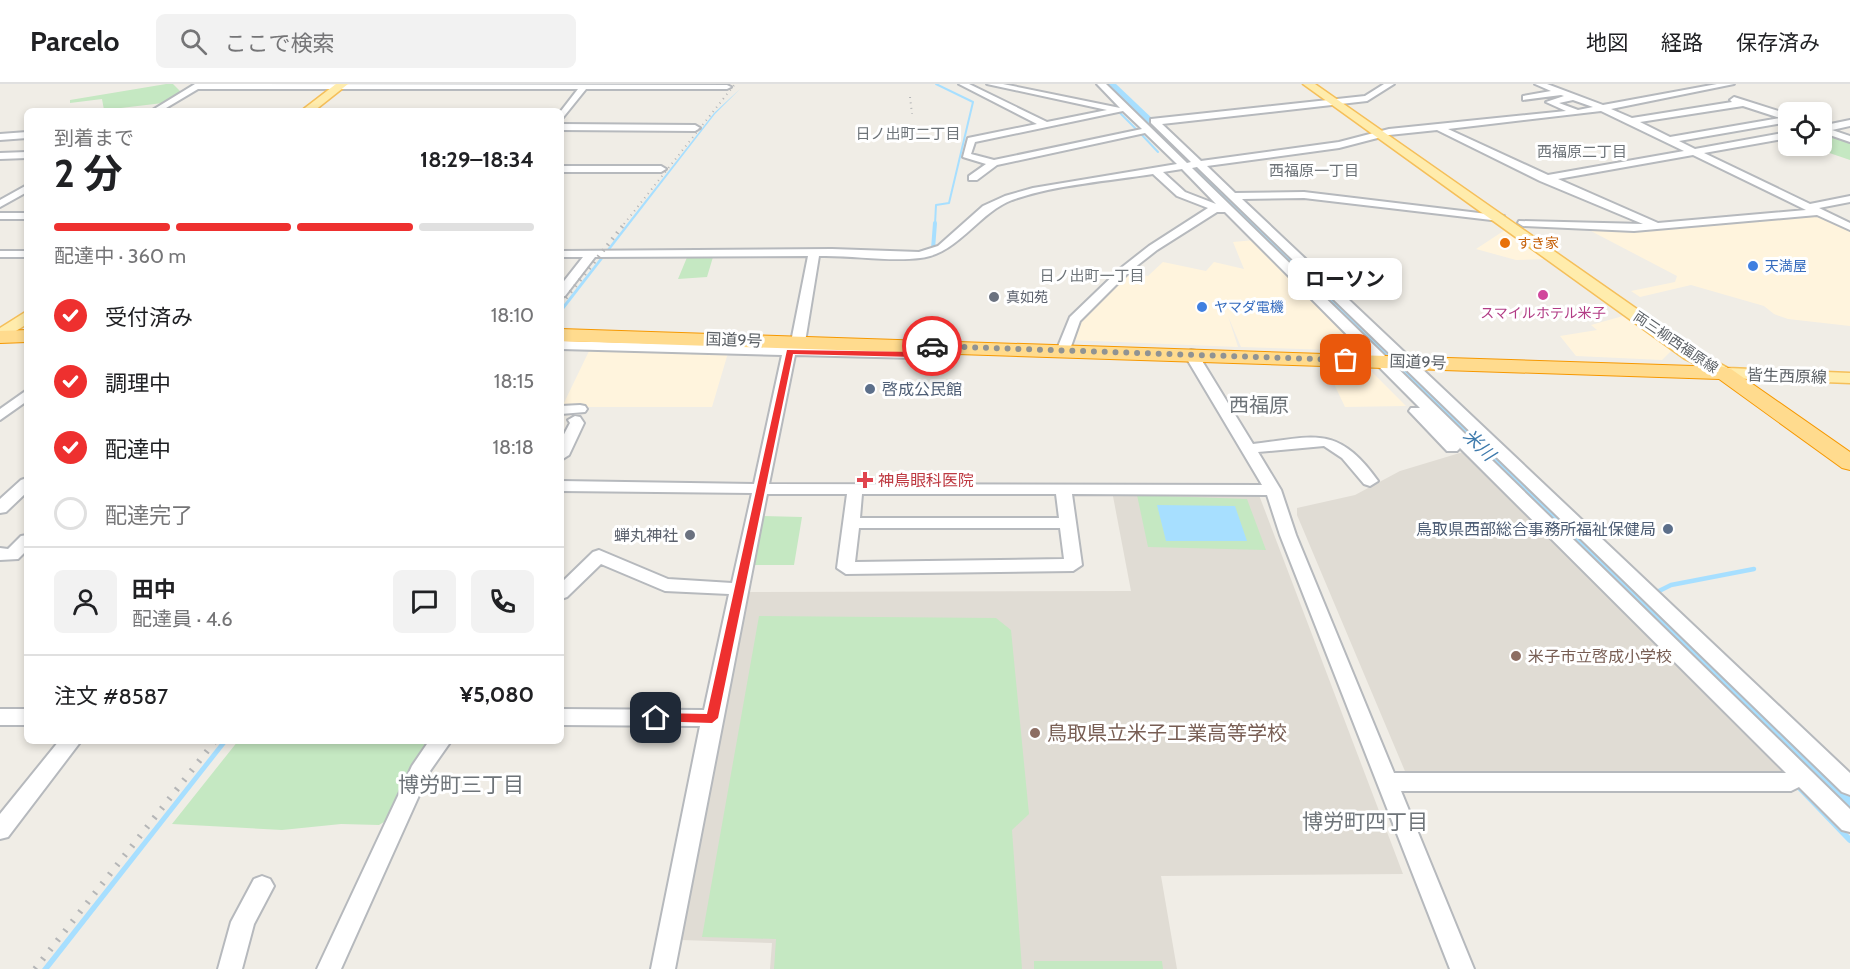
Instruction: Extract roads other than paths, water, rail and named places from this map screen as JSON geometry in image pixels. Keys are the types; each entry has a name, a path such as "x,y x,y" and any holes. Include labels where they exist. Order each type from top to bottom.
{"highway":[{"name":"国道9号","path":"564,335 766,340 793,347 932,346 1724,374"},
{"path":"0,336 24,336"},
{"path":"1724,374 1850,464"}],"main road":[{"name":"両三柳西福原線","path":"1308,84 1523,223 1708,353 1724,374"},
{"name":"両三柳西福原線","path":"1318,84 1339,102"},
{"path":"311,108 342,85"},
{"name":"両三柳西福原線","path":"1384,133 1690,355 1724,374"},
{"path":"0,336 24,318"},
{"name":"皆生西原線","path":"1724,374 1850,378"}],"street":[{"path":"964,84 971,84"},
{"path":"964,84 1046,125"},
{"path":"992,84 1012,86 1119,111 1141,132 1232,196 1246,222 1248,237"},
{"path":"1101,84 1246,222 1405,362 1850,786"},
{"path":"1155,122 1371,97 1369,96 1390,84"},
{"path":"1539,84 1601,107 1850,227"},
{"path":"1688,84 1778,115"},
{"path":"564,254 814,252 905,257 927,254 942,248 987,208 1009,198 1154,170 1339,145 1384,133 1577,112 1730,84"},
{"path":"160,108 198,85 727,87"},
{"path":"564,113 585,85"},
{"path":"1043,94 1059,89"},
{"path":"1526,98 1562,92"},
{"path":"1082,102 1106,95"},
{"path":"1574,97 1550,102 1577,112"},
{"path":"1632,122 1744,103"},
{"path":"994,163 967,155 969,141 1119,111"},
{"path":"1148,115 1188,165"},
{"path":"1670,140 1778,120"},
{"path":"1850,123 1821,129 1850,139"},
{"path":"1437,126 1487,154 1544,179 1604,201 1658,227"},
{"path":"564,128 695,128"},
{"path":"973,178 994,163 1141,132"},
{"path":"0,137 24,135"},
{"path":"1544,179 1778,137"},
{"path":"0,156 24,155"},
{"path":"564,169 661,169"},
{"path":"1154,170 1181,194 1217,207 1246,222 1286,258 1329,307 1431,411 1850,823"},
{"path":"0,204 24,190"},
{"path":"1232,196 1304,195 1500,218"},
{"path":"1523,223 1595,228 1658,227 1814,210 1850,199"},
{"path":"1064,350 1074,320 1125,270 1153,248 1217,207"},
{"path":"0,216 24,216"},
{"path":"663,969 712,718 814,252"},
{"path":"0,254 24,254"},
{"path":"564,290 602,254"},
{"path":"564,345 793,347"},
{"path":"1191,354 1273,490 1288,535 1389,782 1462,969"},
{"path":"1371,361 1455,451"},
{"path":"0,416 24,396"},
{"path":"564,411 577,415 577,423 564,449"},
{"path":"1248,449 1318,441 1329,442 1338,447 1370,481"},
{"path":"0,487 24,486"},
{"path":"564,486 855,490 1273,490"},
{"path":"0,508 24,488"},
{"path":"855,490 846,568 1073,565 1063,489"},
{"path":"851,523 1067,524"},
{"path":"0,555 12,555 24,543"},
{"path":"564,590 599,556 665,585 741,589"},
{"path":"0,717 24,717"},
{"path":"564,717 712,718"},
{"path":"0,830 69,744"},
{"path":"329,969 422,766 439,744"},
{"path":"1389,782 1791,782"},
{"path":"230,969 243,922 262,886"}],"water":[{"path":"740,89 715,114 564,309 564,304 714,113"},
{"path":"1157,505 1235,506 1247,541 1166,541"},
{"path":"220,744 226,744 49,969 42,969"}],"waterway":[{"path":"935,224 936,205 949,203 973,102 936,84"},
{"name":"米川","path":"1108,84 1850,806"},
{"path":"1120,113 1137,130 1135,132"},
{"path":"1137,135 1142,135 1158,152"},
{"path":"933,249 935,223"},
{"path":"1657,592 1671,585 1754,569"},
{"path":"1798,786 1850,840"}],"railway":[{"path":"624,224 735,84"},
{"path":"910,97 912,114"},
{"path":"564,300 625,223"},
{"path":"35,969 213,744"}],"place":[{"name":"すき家","path":"1505,243"},
{"name":"天満屋","path":"1753,266"},
{"name":"スマイルホテル米子","path":"1543,295"},
{"name":"真如苑","path":"994,297"},
{"name":"ヤマダ電機","path":"1202,307"},
{"name":"ローソン","path":"1346,360"},
{"name":"啓成公民館","path":"870,389"},
{"name":"神鳥眼科医院","path":"865,480"},
{"name":"鳥取県西部総合事務所福祉保健局","path":"1668,529"},
{"name":"蝉丸神社","path":"690,535"},
{"name":"米子市立啓成小学校","path":"1516,656"},
{"name":"鳥取県立米子工業高等学校","path":"1035,733"}],"district":[{"name":"日ノ出町二丁目","path":"908,134"},
{"name":"西福原二丁目","path":"1582,152"},
{"name":"西福原一丁目","path":"1314,171"},
{"name":"日ノ出町一丁目","path":"1092,276"},
{"name":"西福原","path":"1259,405"},
{"name":"博労町三丁目","path":"461,784"},
{"name":"博労町四丁目","path":"1365,821"}]}
